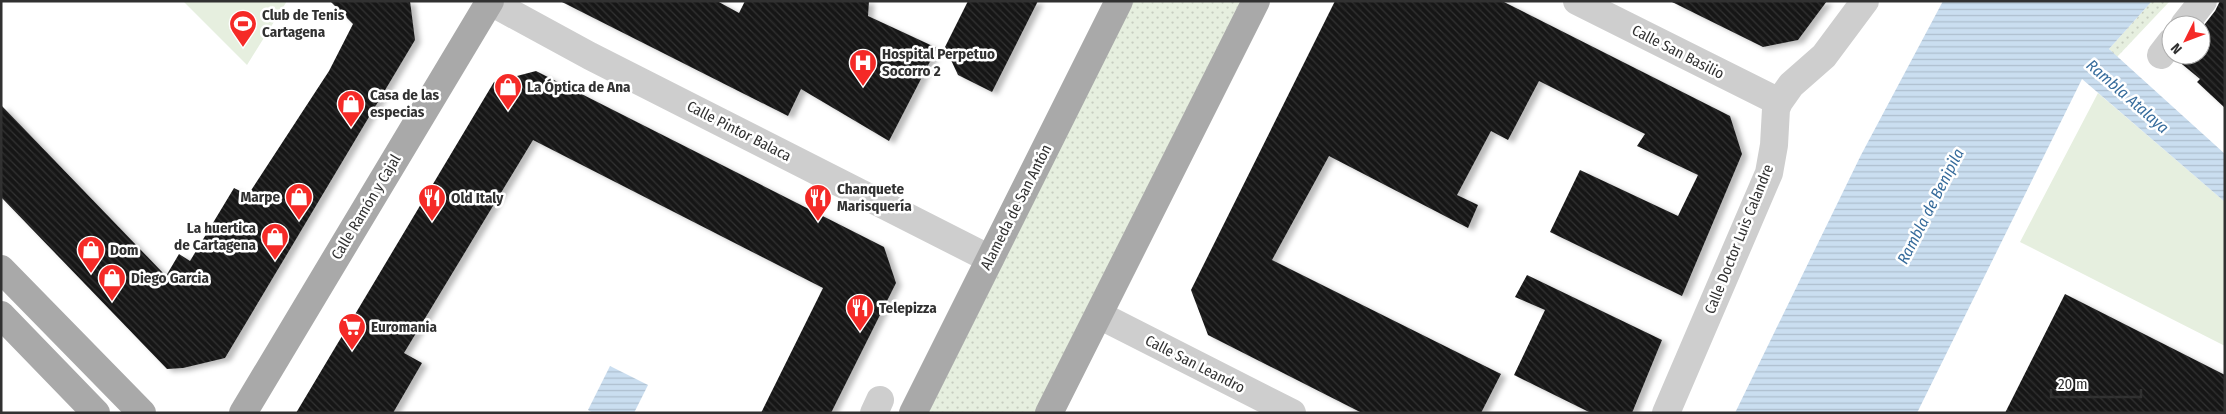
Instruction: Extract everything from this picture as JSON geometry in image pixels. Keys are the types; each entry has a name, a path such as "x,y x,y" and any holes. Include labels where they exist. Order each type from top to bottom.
{"main road":[{"name":"Calle Ramón y Cajal","path":"243,413 489,1"},
{"name":"Alameda de San Antón","path":"913,413 1120,1"},
{"path":"1049,413 1256,1"},
{"path":"1,269 142,413"},
{"path":"1,315 96,413"}],"street":[{"name":"Calle Pintor Balaca","path":"489,1 590,56 990,258"},
{"name":"Calle San Basilio","path":"1577,1 1778,102"},
{"path":"1778,102 1791,85 1824,56 1865,1"},
{"path":"2192,15 2203,1"},
{"name":"Calle Doctor Luis Calandre","path":"1666,413 1769,173 1778,102"},
{"name":"Calle San Leandro","path":"1099,315 1292,413"}],"green space":[{"name":"Club de Tenis Cartagena","path":"183,1 287,1 247,65"},
{"path":"1119,1 1256,1 1049,413 913,413"},
{"path":"2152,1 2170,1 2117,57 2109,49"},
{"path":"2098,93 2225,202 2225,346 2020,242"}],"water":[{"path":"1943,1 2152,1 2109,49 2225,154 2225,202 2082,79 1917,413 1735,413 1861,155"},
{"path":"610,366 648,385 634,413 593,413 588,410"}],"building":[{"path":"330,1 410,1 415,40 225,358 183,368 167,369 1,197 1,105 166,276 179,254 190,261 234,188 248,195 329,71 353,24"},
{"path":"560,1 717,1 739,13 745,1 869,1 868,16 937,48 889,141 801,89 788,116"},
{"path":"968,1 1038,1 992,92 958,75 945,47"},
{"path":"1335,1 1502,1 1730,116 1742,154 1682,296 1550,232 1580,170 1678,216 1698,175 1637,146 1645,134 1539,81 1508,140 1491,131 1457,195 1478,205 1468,228 1329,156 1272,260 1501,374 1481,413 1362,413 1208,335 1191,290"},
{"path":"1670,1 1827,1 1798,40 1763,47"},
{"path":"2220,1 2225,1 2225,108 2197,82 2200,79 2183,65 2211,65 2211,16"},
{"path":"536,71 884,247 896,283 831,413 761,413 823,288 533,140 404,353 422,363 393,413 296,413 494,82"},
{"path":"1527,275 1662,340 1632,413 1591,413 1514,375 1545,310 1515,297"},
{"path":"2065,294 2225,375 2225,413 2005,413"}],"place":[{"name":"Club de Tenis Cartagena","path":"243,48"},
{"name":"Hospital Perpetuo Socorro 2","path":"863,87"},
{"name":"La Óptica de Ana","path":"508,111"},
{"name":"Casa de las especias","path":"351,128"},
{"name":"Marpe","path":"299,221"},
{"name":"Old Italy","path":"432,222"},
{"name":"Chanquete Marisquería","path":"818,222"},
{"name":"La huertica de Cartagena","path":"275,261"},
{"name":"Dom","path":"91,274"},
{"name":"Diego Garcia","path":"112,302"},
{"name":"Telepizza","path":"860,332"},
{"name":"Euromania","path":"352,351"}],"water label":[{"name":"Rambla Atalaya","path":"2128,96"},
{"name":"Rambla de Benipila","path":"1930,206"}]}
